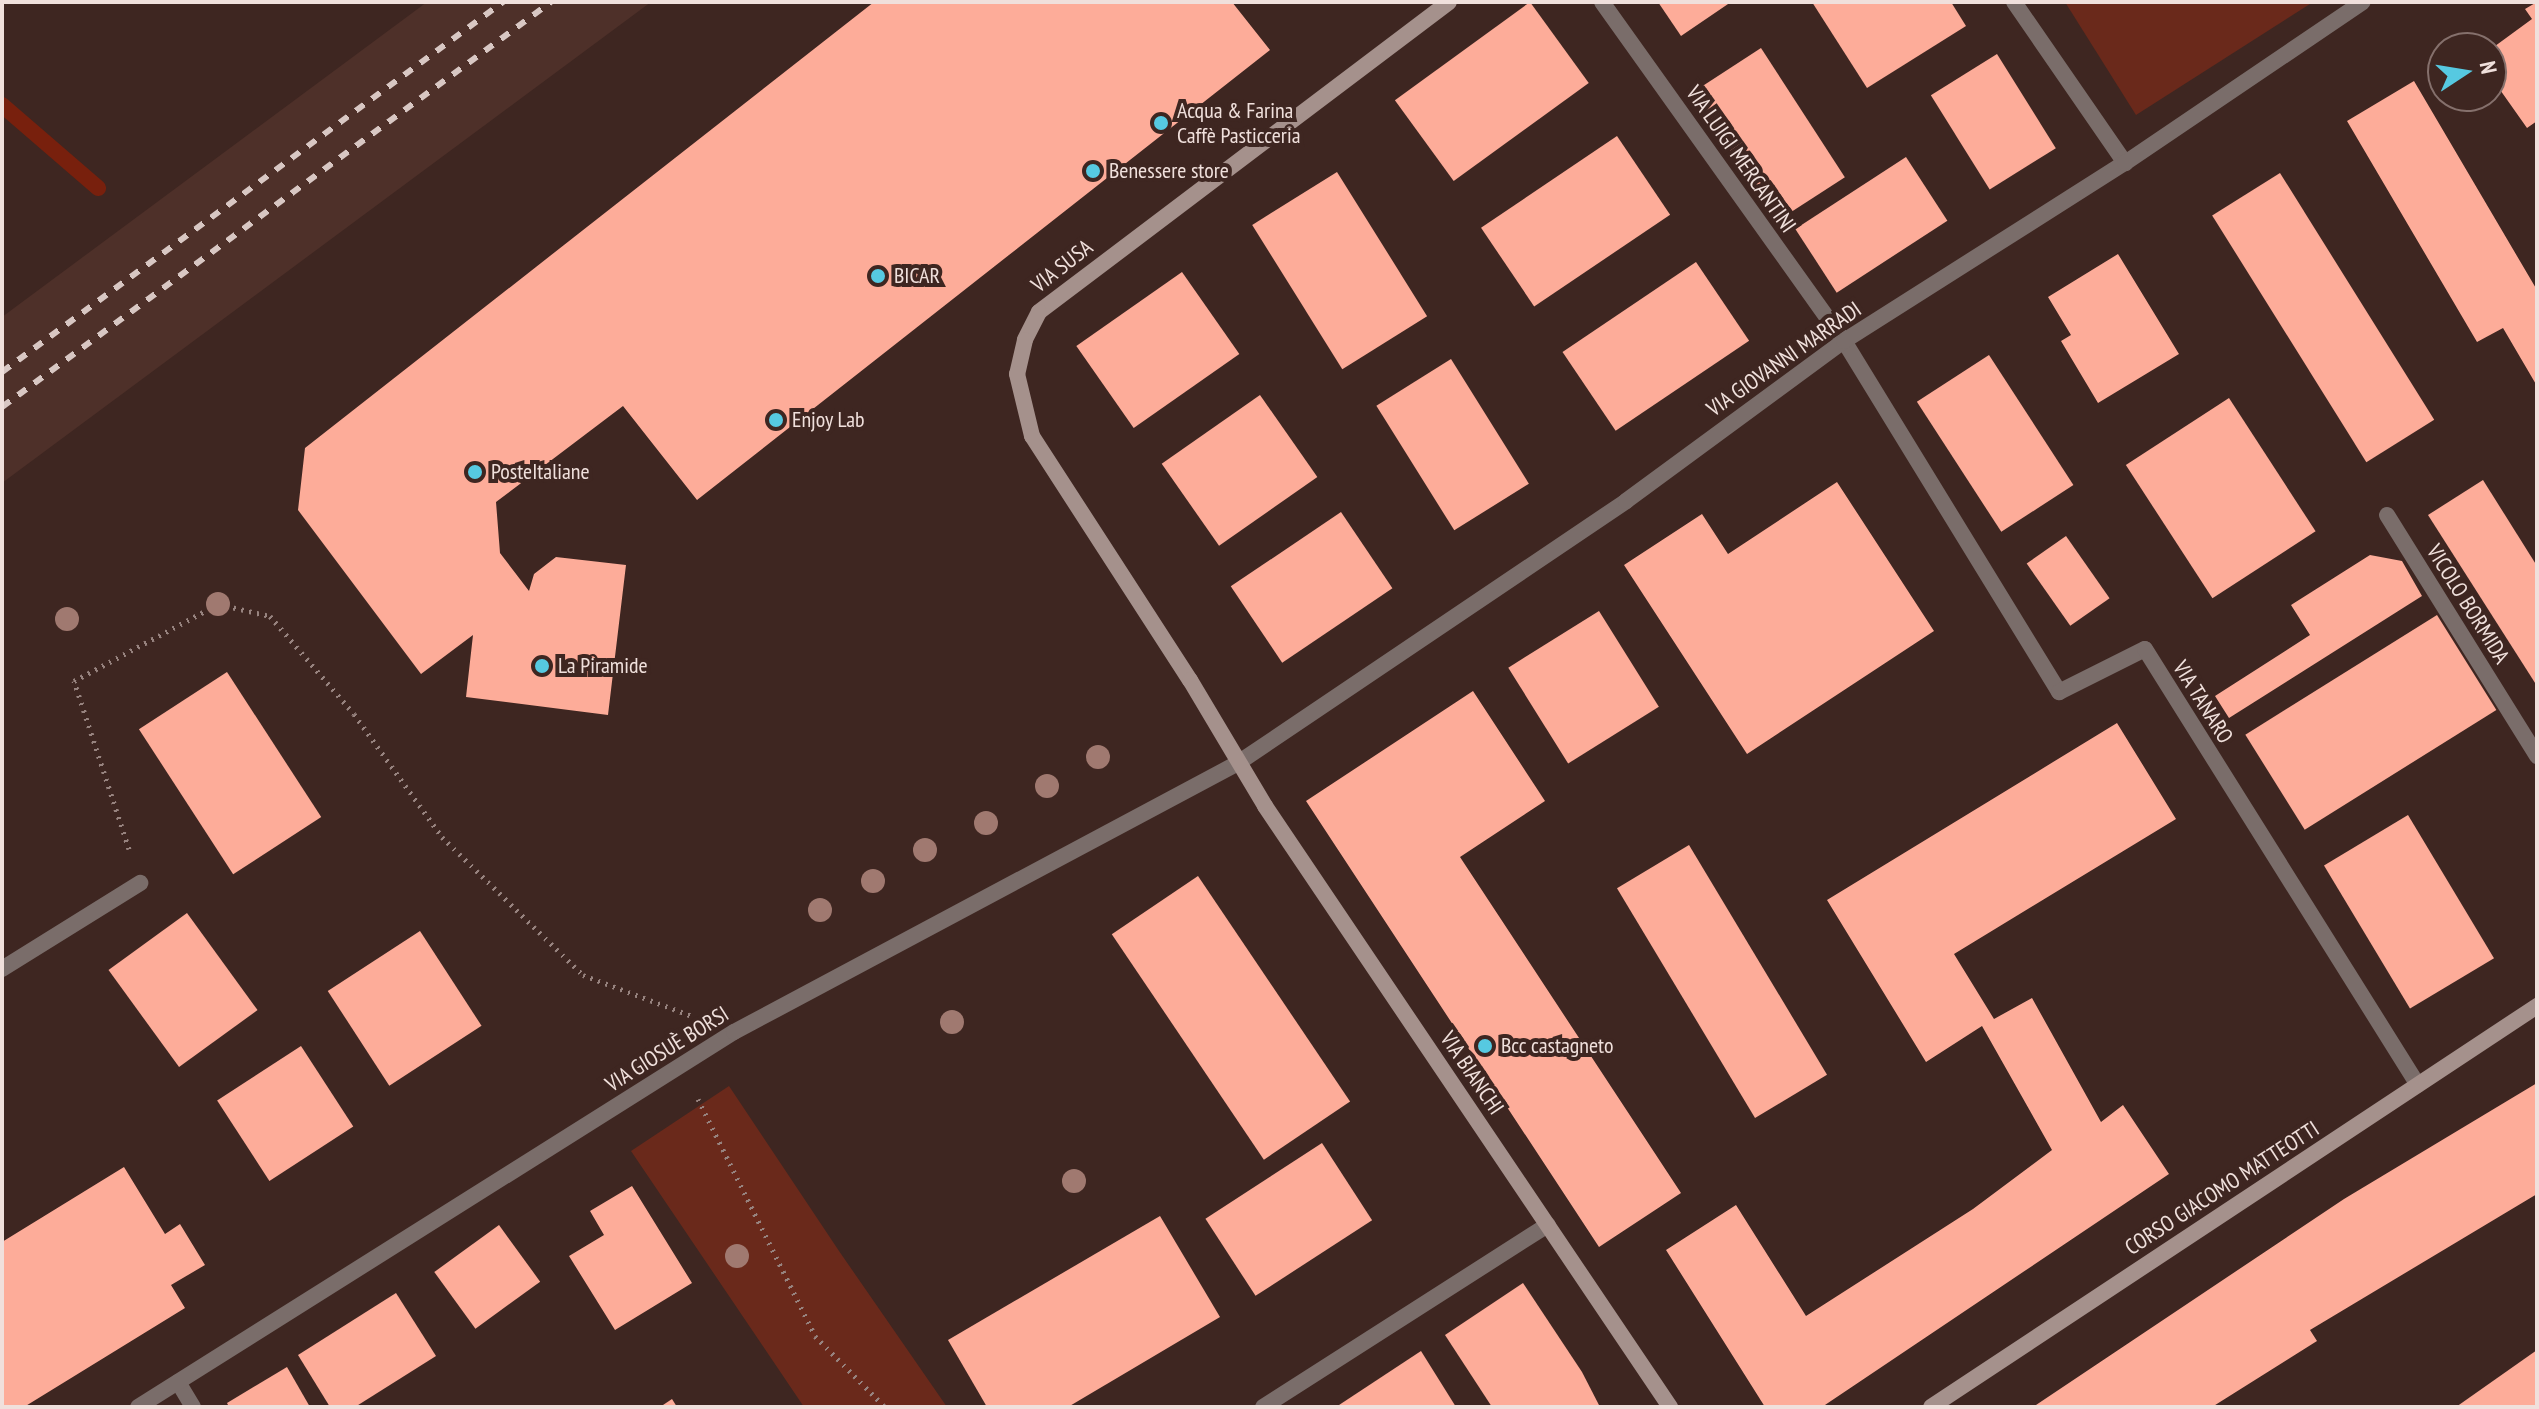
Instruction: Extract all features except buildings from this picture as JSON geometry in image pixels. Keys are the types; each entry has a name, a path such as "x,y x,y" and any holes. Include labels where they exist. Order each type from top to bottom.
{"street":[{"name":"VIA SUSA","path":"1238,763 1190,680 1032,436 1017,374 1025,340 1039,312 1449,2"},
{"name":"VIA LUIGI MERCANTINI","path":"1602,2 1844,341"},
{"path":"2014,2 2125,163"},
{"name":"VIA GIOVANNI MARRADI","path":"1238,763 1626,501 1844,341 2125,163 2363,2"},
{"name":"VIA TANARO","path":"1844,341 2059,692 2145,649 2418,1085"},
{"name":"VICOLO BORMIDA","path":"2387,515 2537,756"},
{"name":"VIA GIOSUÈ BORSI","path":"138,1407 734,1032 1238,763"},
{"name":"VIA BIANCHI","path":"1238,763 1670,1407"},
{"path":"2,969 140,883"},
{"name":"CORSO GIACOMO MATTEOTTI","path":"1931,1407 2537,1006"},
{"path":"1263,1407 1548,1225"},
{"path":"178,1382 193,1407"}],"path":[{"path":"140,883 74,681 218,604 270,616 354,714 442,837 583,975 734,1032"},
{"path":"681,1066 815,1336 885,1407"}],"shaded area":[{"path":"427,2 651,2 2,483 2,317"},
{"path":"2065,2 2313,2 2136,115"},
{"path":"729,1086 947,1407 804,1407 631,1151"}],"waterway":[{"path":"2,105 98,188"}],"railway":[{"path":"2,372 503,2"},
{"path":"2,407 551,2"}],"place":[{"name":"Acqua & Farina Caffè Pasticceria","path":"1161,123"},
{"name":"Benessere store","path":"1093,171"},
{"name":"BICAR","path":"878,276"},
{"name":"Enjoy Lab","path":"776,420"},
{"name":"PosteItaliane","path":"475,472"},
{"name":"La Piramide","path":"542,666"},
{"name":"Bcc castagneto","path":"1485,1046"}]}
